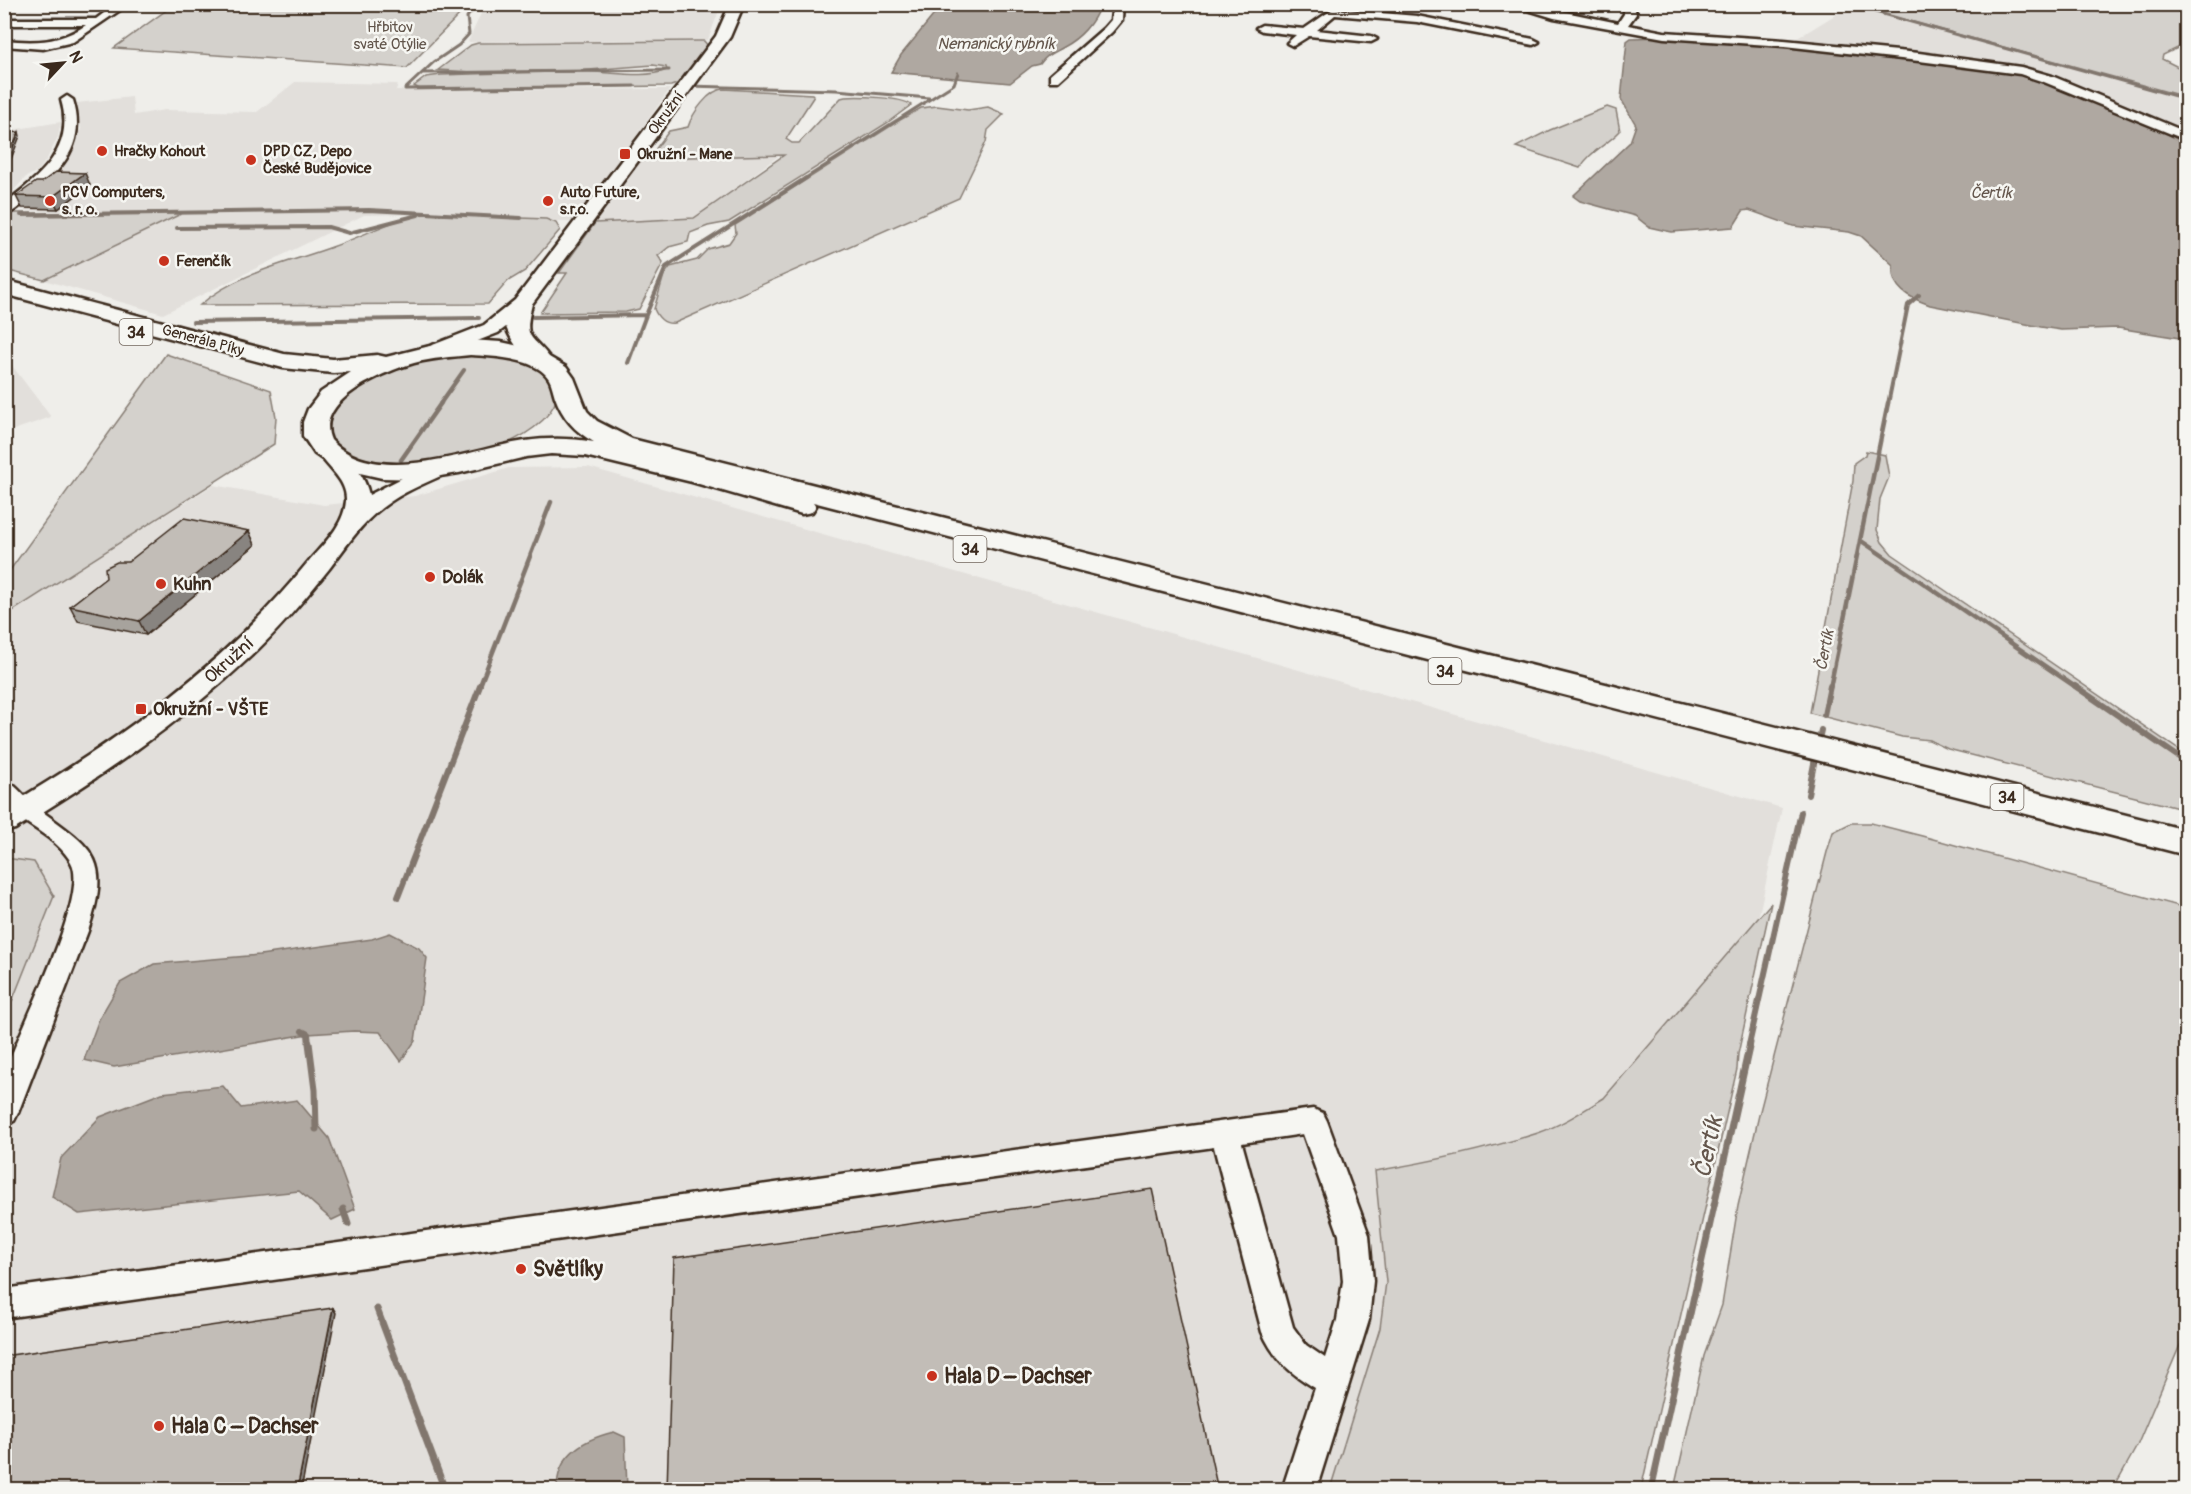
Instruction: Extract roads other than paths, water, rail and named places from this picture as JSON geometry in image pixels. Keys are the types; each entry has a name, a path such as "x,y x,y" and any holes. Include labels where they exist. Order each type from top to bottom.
{"highway":[{"name":"Generála Píky","path":"4,287 189,337 306,365 333,366 405,358"},
{"name":"Generála Píky","path":"4,297 268,366 289,374 304,383 310,393 316,420"},
{"path":"121,319 167,317 172,325 189,337"},
{"name":"34","path":"331,455 317,439 316,420 325,403 341,388 379,367 432,352 493,349 520,353 542,361 560,375 578,417 593,433 623,446 1753,742"},
{"path":"493,456 532,437 546,426 564,404 566,393"},
{"path":"331,455 360,467 422,471 540,447 590,449 745,488 802,506"},
{"path":"406,489 433,479 504,460 567,453 619,462 802,506"},
{"name":"34","path":"802,506 2166,844 2187,862"}],"main road":[{"name":"Okružní","path":"432,352 491,329 522,304 723,37 737,4"},
{"name":"Okružní","path":"522,304 516,326 520,337 542,361"},
{"name":"Okružní","path":"331,455 356,486 358,506 351,524"},
{"name":"Okružní","path":"11,807 81,776 160,720 241,651 294,596 351,524 373,503 388,493 439,468"},
{"path":"326,557 379,506 406,489"}],"street":[{"path":"4,43 33,47 61,44 72,40 124,4"},
{"path":"1054,78 1108,30 1116,20 1118,4"},
{"path":"1514,4 1548,24 1621,27 1664,35 1784,43 1919,57 2021,71 2048,79 2187,136"},
{"path":"1621,27 1630,14 1629,4"},
{"path":"1293,43 1334,8 1417,19 1533,42"},
{"path":"4,22 98,22"},
{"path":"1525,54 1548,24"},
{"path":"1263,28 1371,39"},
{"path":"4,211 30,190 53,166 67,146 72,118 67,100"},
{"path":"4,1113 65,956 88,883 86,864 74,846 11,807"},
{"path":"4,1304 1313,1121 1354,1235 1358,1281 1353,1320 1299,1490"},
{"path":"1225,1133 1278,1332 1287,1350 1298,1361 1334,1381"}],"water":[{"name":"Nemanický rybník","path":"942,5 1100,5 1094,18 1081,35 1010,83 891,72 901,55"},
{"name":"Čertík","path":"1661,37 1816,47 2026,74 2155,127 2186,144 2186,339 2118,328 2061,330 1930,305 1903,291 1895,280 1893,265 1861,236 1849,232 1793,226 1749,210 1743,211 1733,227 1672,232 1649,227 1635,216 1580,201 1573,196 1630,142 1636,125 1621,99 1627,41 1631,38"},
{"path":"390,933 419,948 427,958 415,1041 401,1061 380,1032 354,1031 308,1034 114,1067 84,1060 99,1019 120,983 154,964 260,955 372,939"},
{"path":"223,1086 241,1108 297,1100 329,1138 355,1209 332,1220 299,1191 79,1214 52,1197 61,1158 100,1117 162,1093"},
{"path":"614,1432 625,1437 627,1489 557,1489 562,1466 574,1450 592,1439"}],"waterway":[{"path":"422,73 459,45 469,34 467,17 477,4"},
{"path":"1847,4 2186,99"},
{"path":"422,73 669,70"},
{"path":"422,73 405,89 634,86"},
{"path":"804,179 954,84 958,73"},
{"path":"688,86 836,90 929,98"},
{"path":"646,315 666,267 806,178"},
{"path":"21,215 369,210 521,218"},
{"path":"177,228 328,227 349,233 418,215"},
{"name":"Čertík","path":"1888,404 1908,305 1919,295"},
{"path":"533,317 646,315"},
{"path":"628,363 646,315"},
{"path":"193,322 479,318"},
{"path":"440,404 464,370"},
{"path":"401,460 441,403"},
{"name":"Čertík","path":"1860,540 1888,403"},
{"path":"479,688 551,502"},
{"name":"Čertík","path":"1830,688 1860,540"},
{"path":"1860,540 2077,688"},
{"path":"398,897 480,686"},
{"name":"Čertík","path":"1824,715 1830,686"},
{"path":"2075,686 2186,762"},
{"name":"Čertík","path":"1818,744 1821,730"},
{"name":"Čertík","path":"1808,795 1816,753"},
{"name":"Čertík","path":"1749,1045 1801,812"},
{"path":"302,1031 308,1034 309,1045"},
{"path":"309,1043 315,1090 316,1129"},
{"name":"Čertík","path":"1651,1490 1750,1043"},
{"path":"343,1209 348,1224"},
{"path":"377,1309 445,1490"}],"place":[{"name":"Hračky Kohout","path":"102,151"},
{"name":"Okružní - Mane","path":"625,154"},
{"name":"DPD CZ, Depo České Budějovice","path":"251,160"},
{"name":"PCV Computers, s. r. o.","path":"50,201"},
{"name":"Auto Future, s.r.o.","path":"548,201"},
{"name":"Ferenčík","path":"164,261"},
{"name":"Dolák","path":"430,577"},
{"name":"Kuhn","path":"161,584"},
{"name":"Okružní - VŠTE","path":"141,709"},
{"name":"Světlíky","path":"521,1269"},
{"name":"Hala D – Dachser","path":"932,1376"},
{"name":"Hala C – Dachser","path":"159,1426"}],"park label":[{"name":"Hřbitov svaté Otýlie","path":"390,36"}]}
